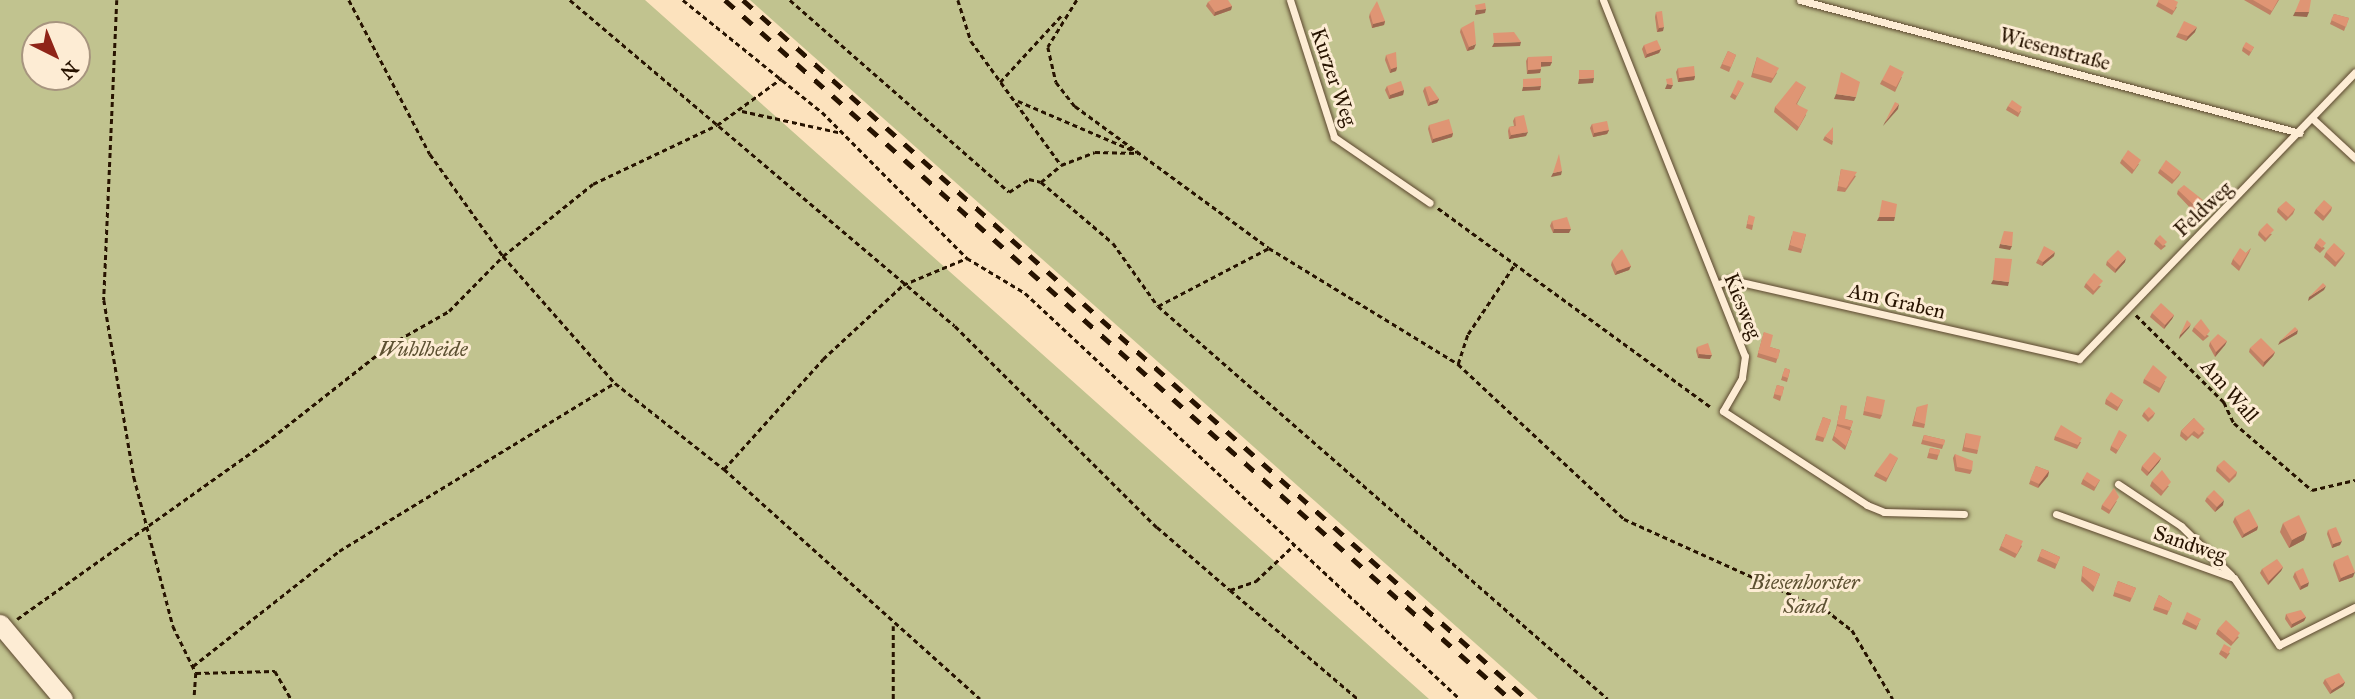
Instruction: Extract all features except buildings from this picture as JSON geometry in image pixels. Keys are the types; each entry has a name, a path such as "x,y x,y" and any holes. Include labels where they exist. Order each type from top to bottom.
{"main road":[{"path":"2,626 63,699"}],"lane":[{"name":"Kurzer Weg","path":"1290,0 1334,137 1430,203"},
{"name":"Kiesweg","path":"1603,0 1696,246 1718,284 1745,356 1742,378 1724,411"},
{"name":"Wiesenstraße","path":"1800,0 2300,133"},
{"name":"Feldweg","path":"2068,360 2091,349 2314,120 2355,72"},
{"path":"2314,120 2355,158"},
{"name":"Am Graben","path":"1718,284 1732,281 2068,360"},
{"path":"1724,411 1867,505 1964,514"},
{"path":"2118,484 2181,526 2234,578"},
{"name":"Sandweg","path":"2056,514 2234,578 2279,645 2355,607"}],"path":[{"path":"117,0 104,300 148,525 173,626 196,673 194,699"},
{"path":"349,0 430,154 503,256 614,383 724,469 893,626 981,699"},
{"path":"570,0 903,285 955,326 1157,527 1358,699"},
{"path":"683,0 783,78 967,258 1025,293 1460,699"},
{"path":"790,0 1009,192 1029,179 1041,182 1113,243 1158,306 1608,699"},
{"path":"958,0 971,41 1000,82 1018,101 1061,165"},
{"path":"1000,82 1077,0"},
{"path":"1064,13 1048,47 1056,82 1075,106 1269,248 1458,364 1624,519 1826,610 1852,630 1893,699"},
{"path":"2,626 148,525 391,344 449,311 503,256 593,184 717,125 741,111 783,78"},
{"path":"1018,101 1141,153"},
{"path":"741,111 842,133"},
{"path":"1041,182 1061,165 1095,152 1141,153"},
{"path":"1430,203 1515,264 1538,286 1724,411"},
{"path":"1158,306 1269,248"},
{"path":"724,469 823,359 903,285 967,258"},
{"path":"1458,364 1468,334 1515,264"},
{"name":"Am Wall","path":"2128,308 2224,402 2234,423 2312,490 2355,480"},
{"path":"193,666 339,551 614,383"},
{"path":"1230,590 1256,581 1294,545"},
{"path":"893,626 893,699"},
{"path":"196,673 275,671 291,699"},
{"path":"1450,699 1455,694"}],"green space":[{"name":"Wuhlheide","path":"0,0 645,0 1429,699 0,699"},
{"name":"Biesenhorster Sand","path":"750,0 2355,0 2355,699 1538,699"}],"railway":[{"path":"725,0 1510,699"},
{"path":"743,0 1527,699"}]}
